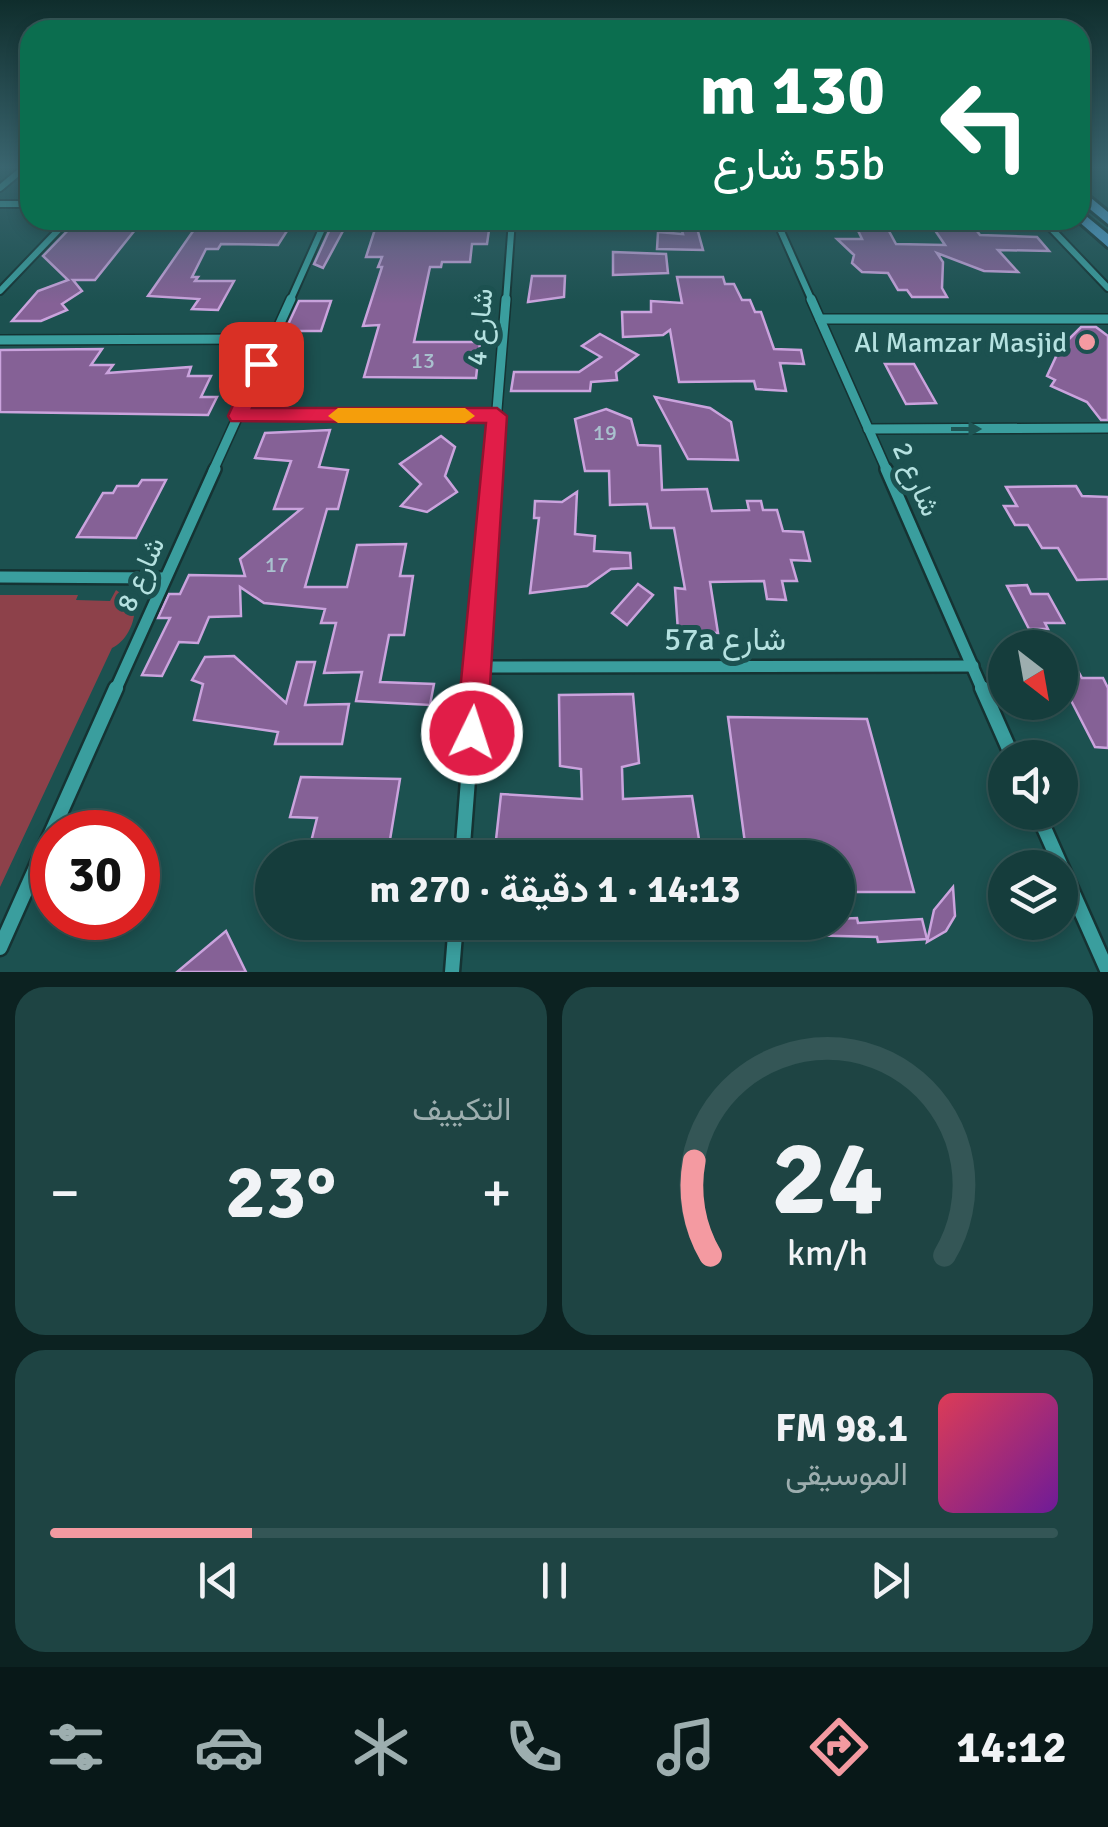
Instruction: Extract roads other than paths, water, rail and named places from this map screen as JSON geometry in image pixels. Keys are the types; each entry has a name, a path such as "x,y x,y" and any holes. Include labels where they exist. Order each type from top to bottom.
{"main road":[{"path":"1090,225 1108,242"}],"street":[{"path":"0,292 59,230"},
{"name":"شارع 8","path":"0,948 321,230"},
{"name":"شارع 4","path":"463,840 511,230"},
{"name":"شارع 2","path":"780,230 1005,740"},
{"path":"1052,230 1108,288"},
{"path":"820,319 1108,320"},
{"path":"0,340 272,339"},
{"path":"238,416 497,416"},
{"path":"868,429 1108,428"},
{"path":"0,577 166,578"},
{"name":"57a شارع","path":"477,667 972,666"},
{"path":"1045,830 1108,972"},
{"path":"452,972 455,940"}],"place":[{"name":"Al Mamzar Masjid","path":"1087,342"}]}
